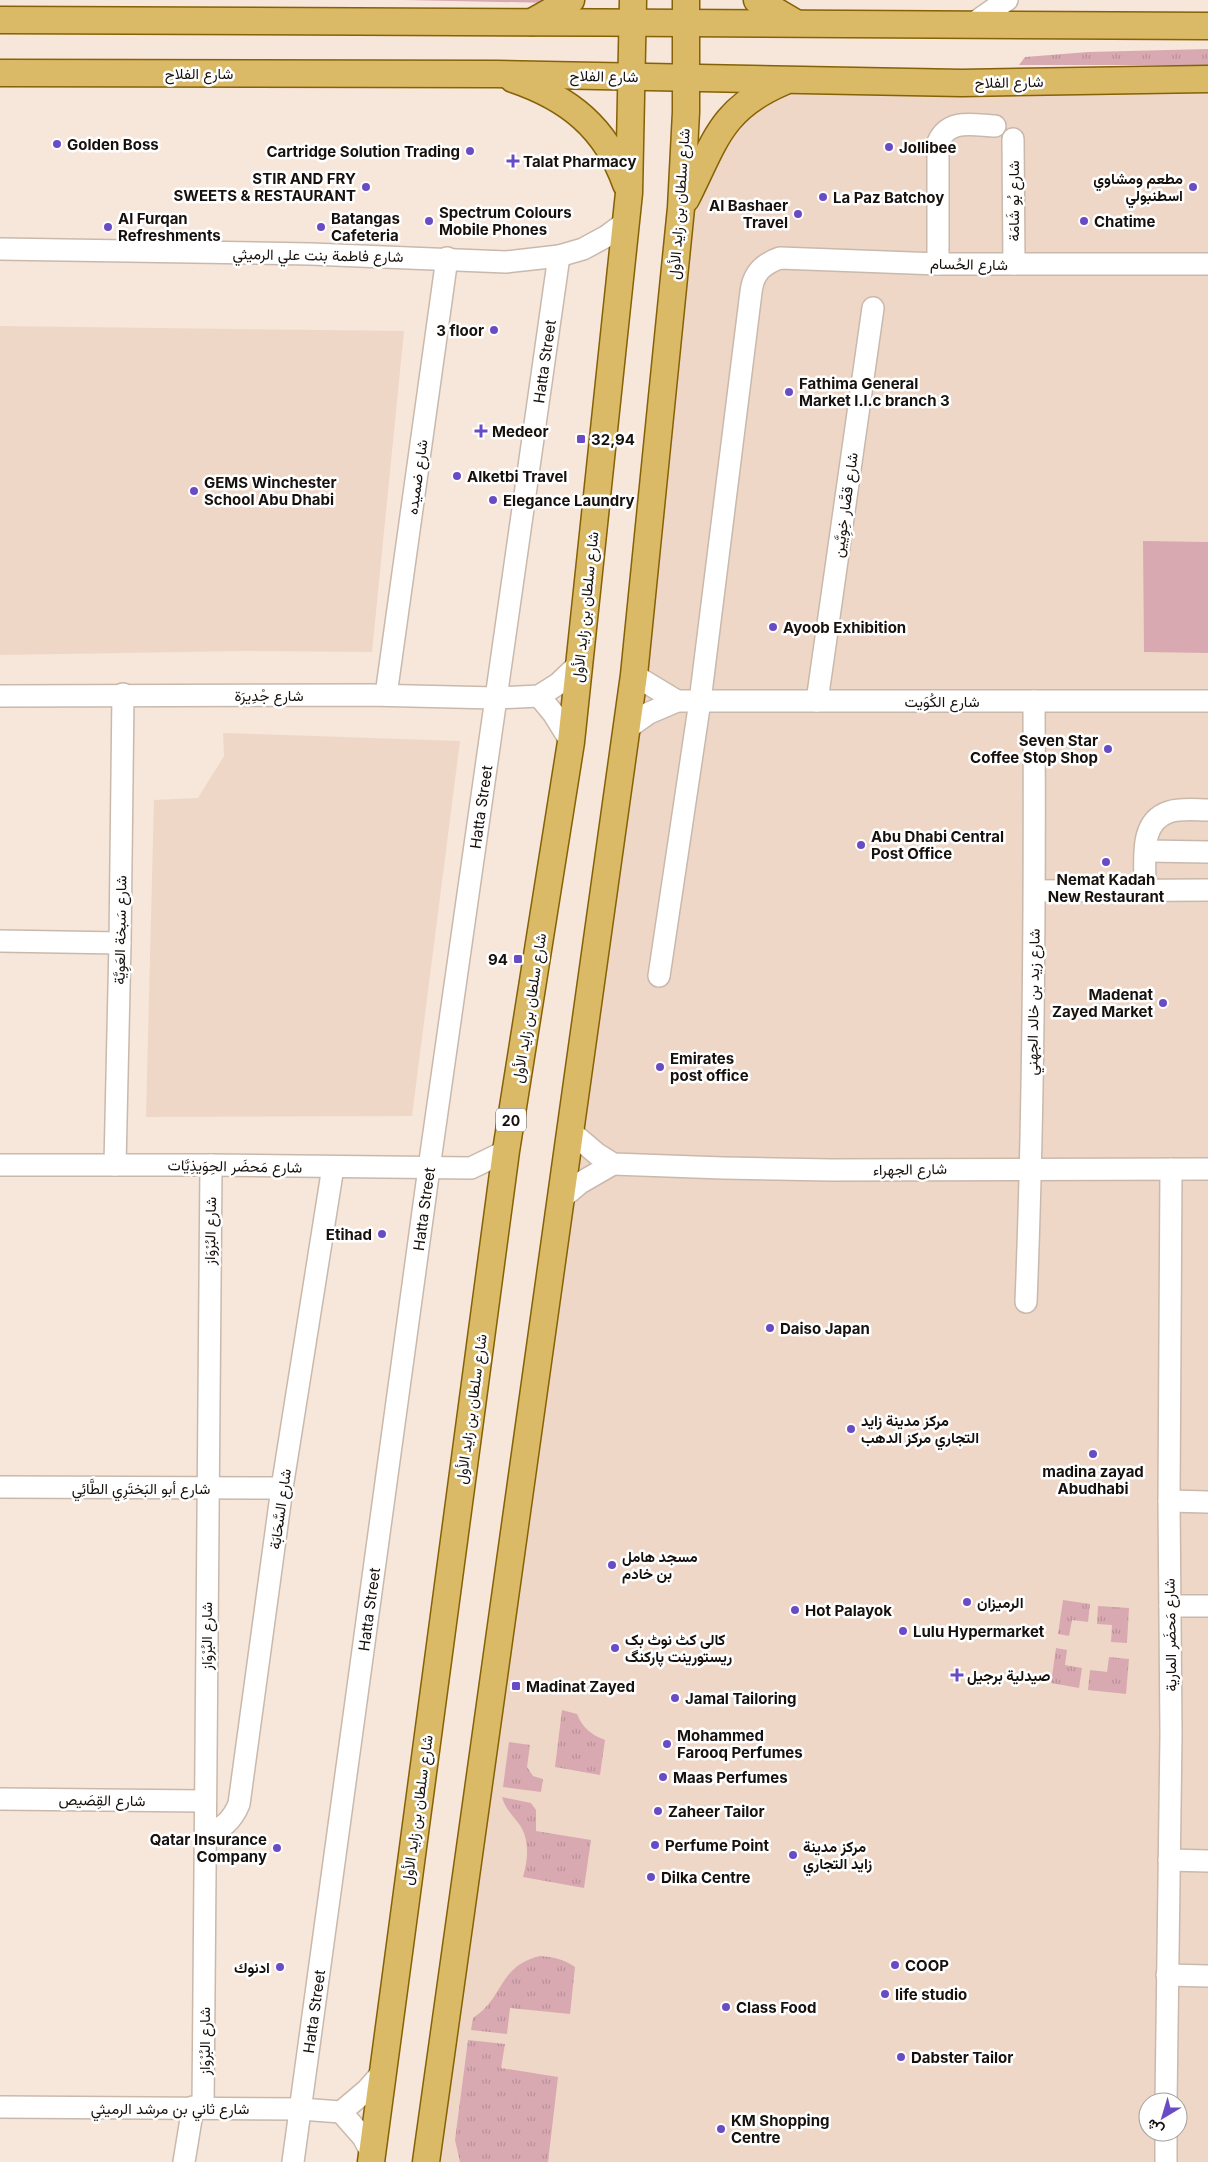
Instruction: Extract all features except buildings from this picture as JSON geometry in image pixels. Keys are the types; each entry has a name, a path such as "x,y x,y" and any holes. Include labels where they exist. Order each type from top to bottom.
{"main road":[{"path":"529,23 570,0"},
{"path":"756,0 797,24"},
{"path":"0,20 409,20 529,23 632,11 686,11 797,24 1208,26"},
{"name":"شارع سلطان بن زايد الأول","path":"371,2158 501,1185 571,742 629,193 632,11"},
{"name":"شارع سلطان بن زايد الأول","path":"426,2162 634,675 681,208 686,112 686,11"},
{"name":"شارع الفلاح","path":"0,73 496,74 962,83 1208,79"},
{"path":"496,74 536,87 587,119 606,141 620,168 629,193"},
{"path":"681,208 703,165 712,141 727,120 743,104 762,90 788,80"}],"street":[{"path":"971,26 1006,0"},
{"path":"938,264 938,142 948,128 955,125 994,126"},
{"name":"شارع بُو شَامَة","path":"1013,139 1014,264"},
{"name":"شارع فاطمة بنت علي الرميثي","path":"0,249 447,258 506,262 559,256 583,249 607,236 626,222"},
{"name":"Hatta Street","path":"293,2162 429,1168 559,256"},
{"name":"شارع ضميده","path":"386,695 447,258"},
{"name":"شارع الحُسام","path":"700,701 751,292 756,274 762,266 780,258 938,264 1208,264"},
{"name":"شارع قصَّار خِوِيَّين","path":"817,701 873,308"},
{"path":"571,742 553,713 539,696 558,684 580,663"},
{"path":"634,675 677,701"},
{"name":"شارع جْدِيرَة","path":"0,696 123,694 386,695 496,698 539,696"},
{"name":"شارع سَبخة العَوِيَّة","path":"115,1166 123,694"},
{"name":"شارع الكُوَيت","path":"625,730 649,713 677,701 1208,701"},
{"path":"659,976 700,701"},
{"name":"شارع زيد بن خالد الجهني","path":"1026,1302 1031,1168 1035,891 1034,701"},
{"path":"1145,891 1146,837 1149,829 1161,815 1179,810 1208,810"},
{"path":"1146,851 1208,852"},
{"path":"1035,891 1208,890"},
{"path":"0,942 120,943"},
{"path":"561,1199 580,1183 613,1164 596,1154 570,1131"},
{"name":"شارع مَحضَر الحِوَيذِيَّات","path":"0,1165 471,1168 506,1152"},
{"name":"شارع الجهراء","path":"613,1164 831,1170 1208,1169"},
{"name":"شارع البُرْوَاز","path":"184,2162 198,2108 205,1835 210,1165"},
{"name":"شارع السَّحَابَة","path":"205,1835 220,1829 229,1822 240,1804 282,1488 333,1167"},
{"name":"شارع مَحضَر الحِوَيذِيَّات","path":"471,1168 501,1185"},
{"name":"شارع مَحضَر المارية","path":"1166,2092 1170,1860 1169,1501 1171,1168"},
{"name":"شارع أبو البَختَرِي الطَّائِي","path":"0,1487 282,1488"},
{"path":"1169,1501 1208,1502"},
{"path":"1170,1606 1208,1606"},
{"name":"شارع القِصَيص","path":"0,1799 204,1801"},
{"path":"1170,1860 1208,1861"},
{"path":"1167,1975 1208,1976"},
{"path":"371,2158 363,2137 341,2112 367,2090 382,2073"},
{"name":"شارع ثاني بن مرشد الرميثي","path":"0,2107 300,2109 341,2112"},
{"path":"1166,2142 1166,2162"}],"shaded area":[{"path":"1208,88 1208,2162 436,2162 690,200 717,144 779,89"},
{"name":"GEMS Winchester School Abu Dhabi","path":"0,326 404,331 372,652 241,651 0,655"},
{"path":"223,733 460,741 412,1116 146,1117 154,800 198,798 224,756"}],"green space":[{"path":"404,0 556,0 553,3"},
{"path":"1208,49 1208,65 1019,65 1025,57 1088,52"},
{"path":"1143,541 1208,542 1208,653 1144,652"},
{"path":"1063,1600 1090,1604 1088,1622 1072,1620 1069,1636 1058,1634"},
{"path":"1098,1606 1129,1608 1127,1643 1111,1642 1112,1625 1097,1624"},
{"path":"1056,1648 1067,1650 1065,1665 1082,1668 1079,1688 1051,1683"},
{"path":"1109,1657 1129,1659 1126,1694 1088,1690 1090,1670 1107,1672"},
{"path":"562,1710 577,1714 588,1730 605,1740 600,1775 555,1767"},
{"path":"509,1742 530,1745 527,1767 533,1776 543,1779 541,1792 503,1787"},
{"path":"502,1797 531,1803 536,1810 536,1831 591,1840 584,1888 523,1877 527,1857 525,1836"},
{"path":"540,1956 558,1959 575,1967 570,2014 510,2008 507,2034 471,2030 473,2018 491,2001 509,1974 526,1961"},
{"path":"468,2040 505,2044 501,2068 558,2077 548,2162 460,2162 455,2140"}],"place":[{"name":"Golden Boss","path":"57,144"},
{"name":"Jollibee","path":"889,147"},
{"name":"Cartridge Solution Trading","path":"470,151"},
{"name":"Talat Pharmacy","path":"513,161"},
{"name":"STIR AND FRY SWEETS & RESTAURANT","path":"366,187"},
{"name":"مطعم ومشاوي اسطنبولي","path":"1193,187"},
{"name":"La Paz Batchoy","path":"823,197"},
{"name":"Al Bashaer Travel","path":"798,214"},
{"name":"Spectrum Colours Mobile Phones","path":"429,221"},
{"name":"Chatime","path":"1084,221"},
{"name":"Al Furqan Refreshments","path":"108,227"},
{"name":"Batangas Cafeteria","path":"321,227"},
{"name":"3 floor","path":"494,330"},
{"name":"Fathima General Market l.l.c branch 3","path":"789,392"},
{"name":"Medeor","path":"481,431"},
{"name":"32,94","path":"581,439"},
{"name":"Alketbi Travel","path":"457,476"},
{"name":"GEMS Winchester School Abu Dhabi","path":"194,491"},
{"name":"Elegance Laundry","path":"493,500"},
{"name":"Ayoob Exhibition","path":"773,627"},
{"name":"Seven Star Coffee Stop Shop","path":"1108,749"},
{"name":"Abu Dhabi Central Post Office","path":"861,845"},
{"name":"Nemat Kadah New Restaurant","path":"1106,862"},
{"name":"94","path":"518,959"},
{"name":"Madenat Zayed Market","path":"1163,1003"},
{"name":"Emirates post office","path":"660,1067"},
{"name":"Etihad","path":"382,1234"},
{"name":"Daiso Japan","path":"770,1328"},
{"name":"مركز مدينة زايد التجاري مركز الدهب","path":"851,1429"},
{"name":"madina zayad Abudhabi","path":"1093,1454"},
{"name":"مسجد هامل بن خادم","path":"612,1565"},
{"name":"الرميزان","path":"967,1602"},
{"name":"Hot Palayok","path":"795,1610"},
{"name":"Lulu Hypermarket","path":"903,1631"},
{"name":"کالی کٹ نوٹ بک ریستورینت پارکنگ","path":"615,1648"},
{"name":"صيدلية برجيل","path":"957,1675"},
{"name":"Madinat Zayed","path":"516,1686"},
{"name":"Jamal Tailoring","path":"675,1698"},
{"name":"Mohammed Farooq Perfumes","path":"667,1744"},
{"name":"Maas Perfumes","path":"663,1777"},
{"name":"Zaheer Tailor","path":"658,1811"},
{"name":"Perfume Point","path":"655,1845"},
{"name":"Qatar Insurance Company","path":"277,1848"},
{"name":"مركز مدينة زايد التجاري","path":"793,1855"},
{"name":"Dilka Centre","path":"651,1877"},
{"name":"COOP","path":"895,1965"},
{"name":"ادنوك","path":"280,1967"},
{"name":"life studio","path":"885,1994"},
{"name":"Class Food","path":"726,2007"},
{"name":"Dabster Tailor","path":"901,2057"},
{"name":"KM Shopping Centre","path":"721,2129"}]}
